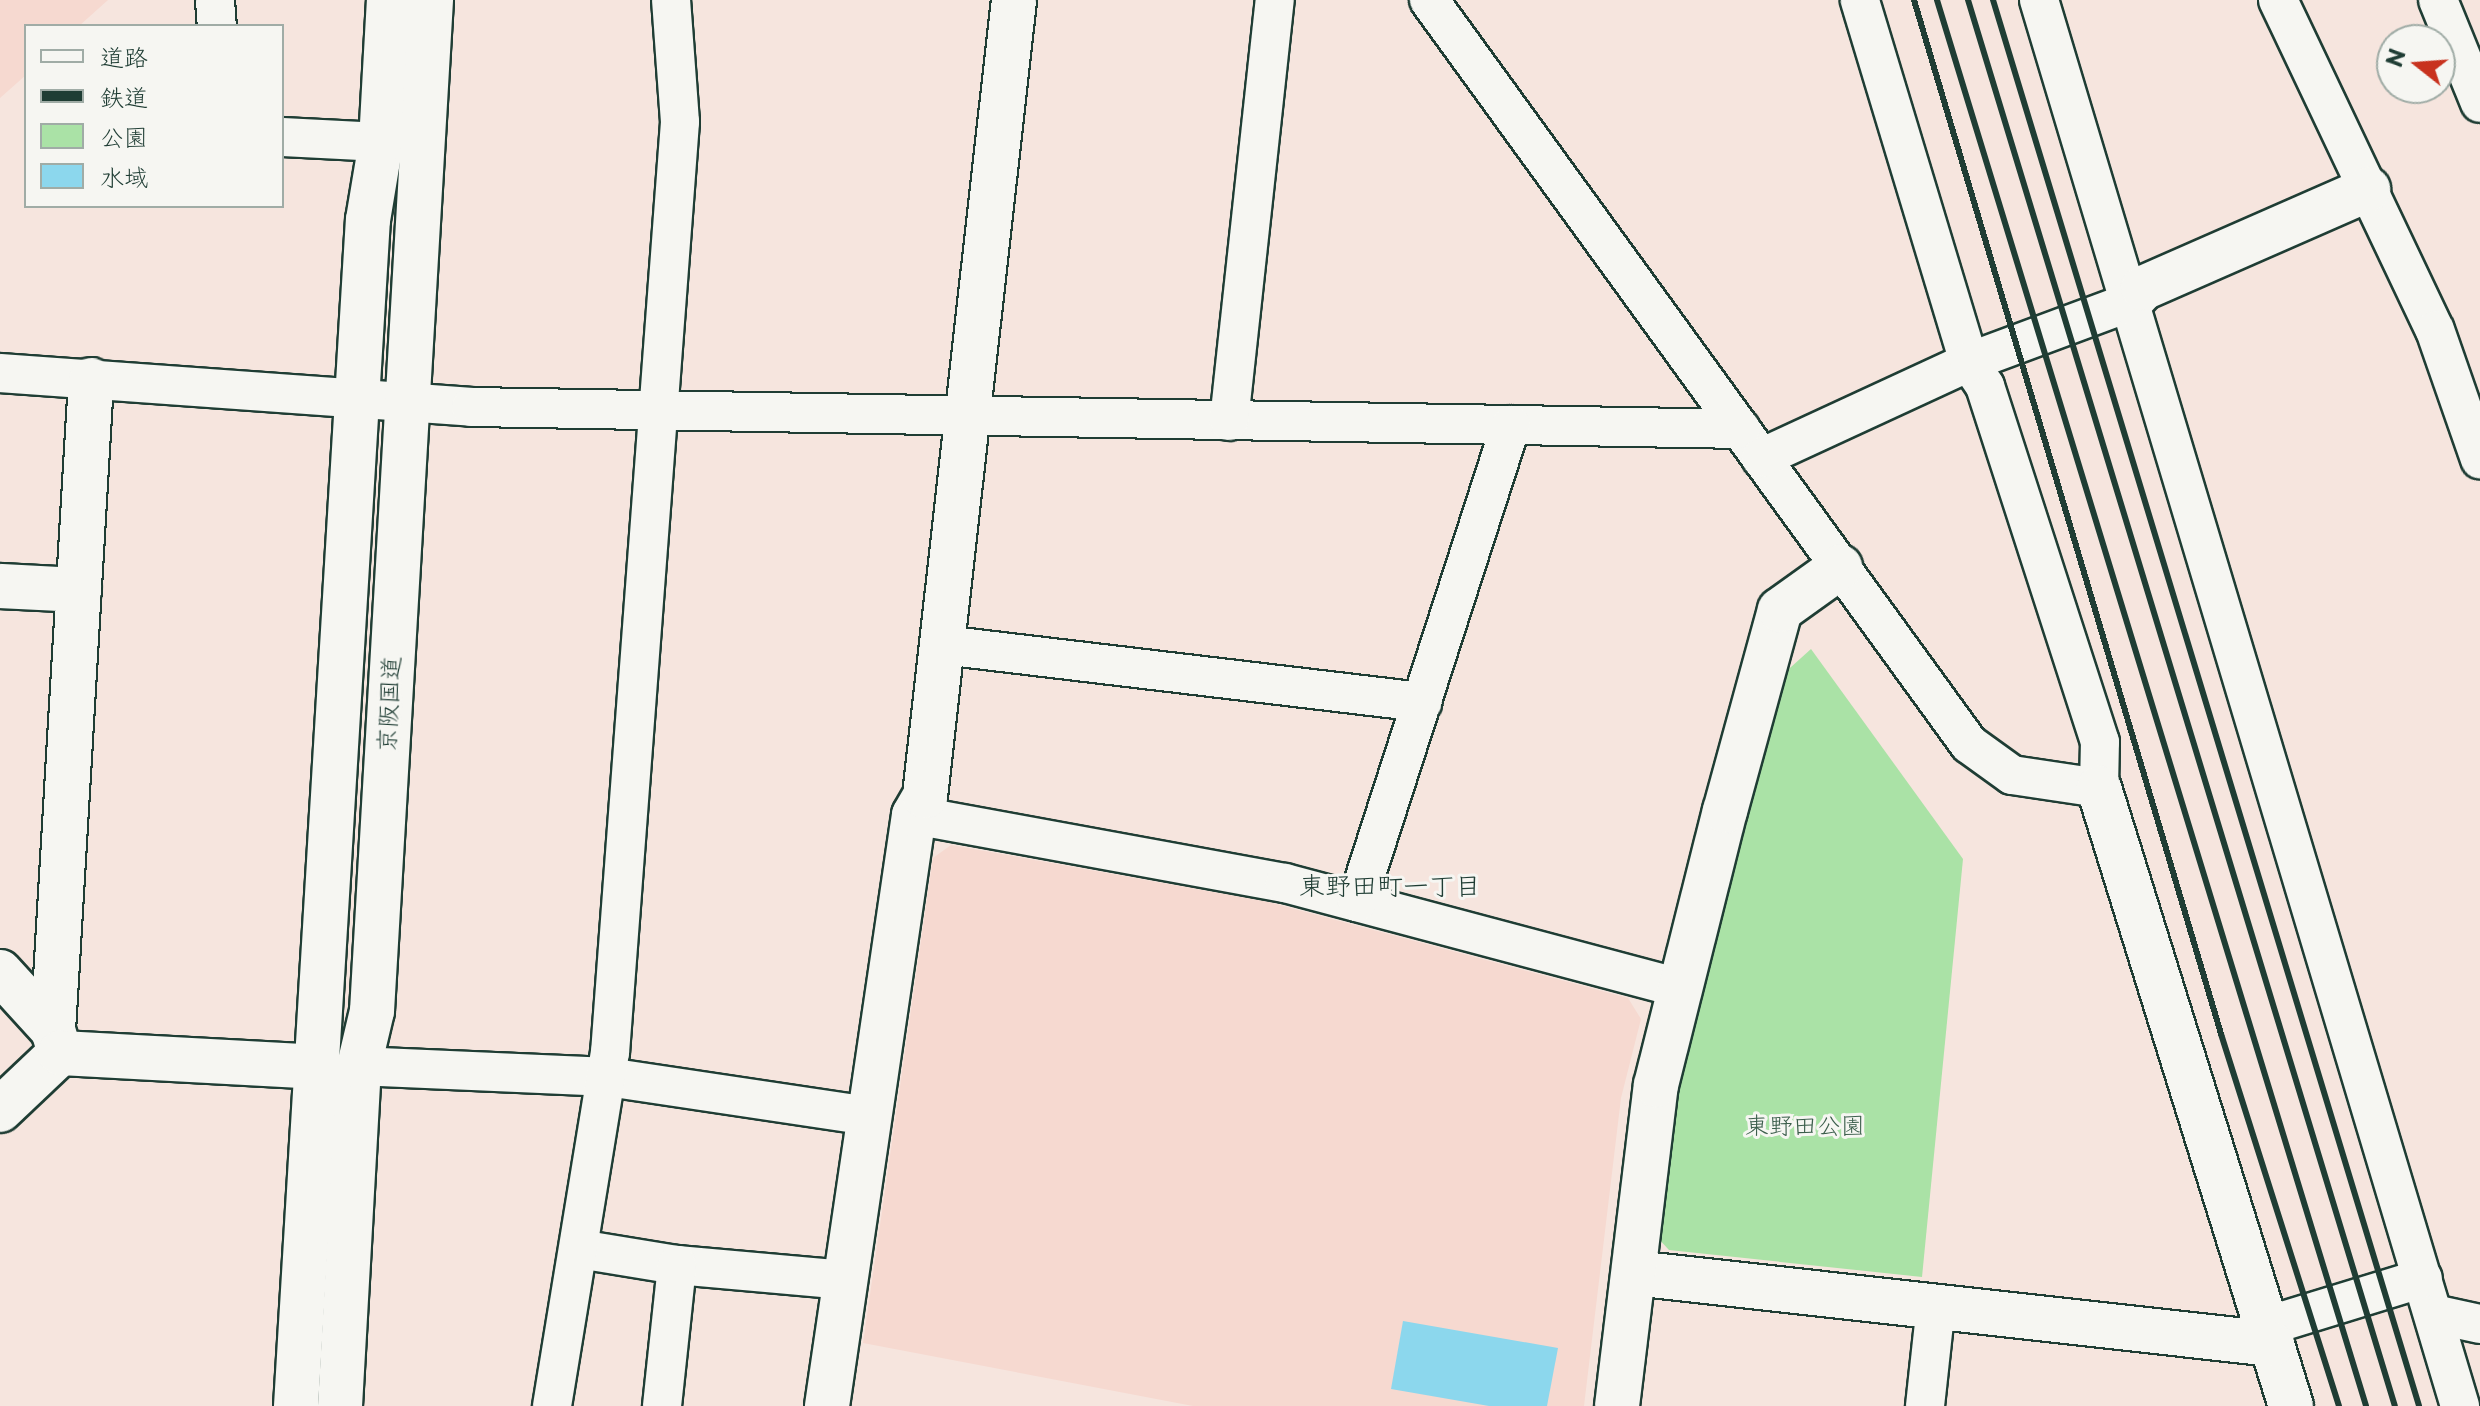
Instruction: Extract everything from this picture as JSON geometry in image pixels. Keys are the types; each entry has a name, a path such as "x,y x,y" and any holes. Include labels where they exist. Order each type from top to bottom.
{"main road":[{"name":"京阪国道","path":"296,1406 360,400 368,220 381,142 389,0"},
{"name":"京阪国道","path":"340,1406 359,1066 372,1011 405,404 431,0"},
{"path":"827,1406 914,815 925,796 1014,0"},
{"path":"2130,302 2143,288 2368,189"},
{"path":"0,1110 56,1041 91,380"},
{"path":"1617,1406 1656,1085 1780,610 1840,567"},
{"path":"0,586 79,590"},
{"path":"2099,788 2291,1406"},
{"path":"0,972 56,1041 317,1067"},
{"path":"1634,1273 1936,1305 2270,1335"}],"street":[{"path":"215,0 217,24"},
{"path":"552,1406 608,1077 680,122 671,0"},
{"path":"1229,421 1275,0"},
{"path":"1429,0 1840,567 1982,756 2012,775 2099,788 2100,742 1985,386 1969,362 1860,0"},
{"path":"2039,0 2460,1406"},
{"path":"2278,0 2435,330 2480,459"},
{"path":"2438,0 2480,103"},
{"path":"284,137 381,142"},
{"path":"0,373 405,404 1511,425 1751,444 2130,302"},
{"path":"1357,902 1511,425"},
{"path":"943,645 1423,702"},
{"path":"914,815 1285,883 1681,988"},
{"path":"359,1066 608,1077 870,1116"},
{"path":"579,1249 677,1265 845,1280"},
{"path":"662,1406 677,1265"},
{"path":"2270,1335 2423,1278"},
{"path":"1925,1406 1936,1305"},
{"path":"2434,1314 2480,1324"}],"shaded area":[{"path":"0,0 108,0 81,24 24,24 24,77 0,98"},
{"path":"951,845 1268,902 1628,998 1641,1019 1621,1098 1584,1406 1193,1406 863,1343 933,858"}],"green space":[{"name":"東野田公園","path":"1811,649 1963,859 1922,1277 1669,1250 1656,1236 1675,1099 1781,676"}],"water":[{"path":"1403,1321 1558,1348 1547,1406 1489,1406 1391,1389"}],"railway":[{"path":"1914,0 2221,1034 2339,1406"},
{"path":"1937,0 2366,1406"},
{"path":"1968,0 2395,1406"},
{"path":"1993,0 2419,1406"}],"district":[{"name":"東野田町一丁目","path":"1390,885"}]}
